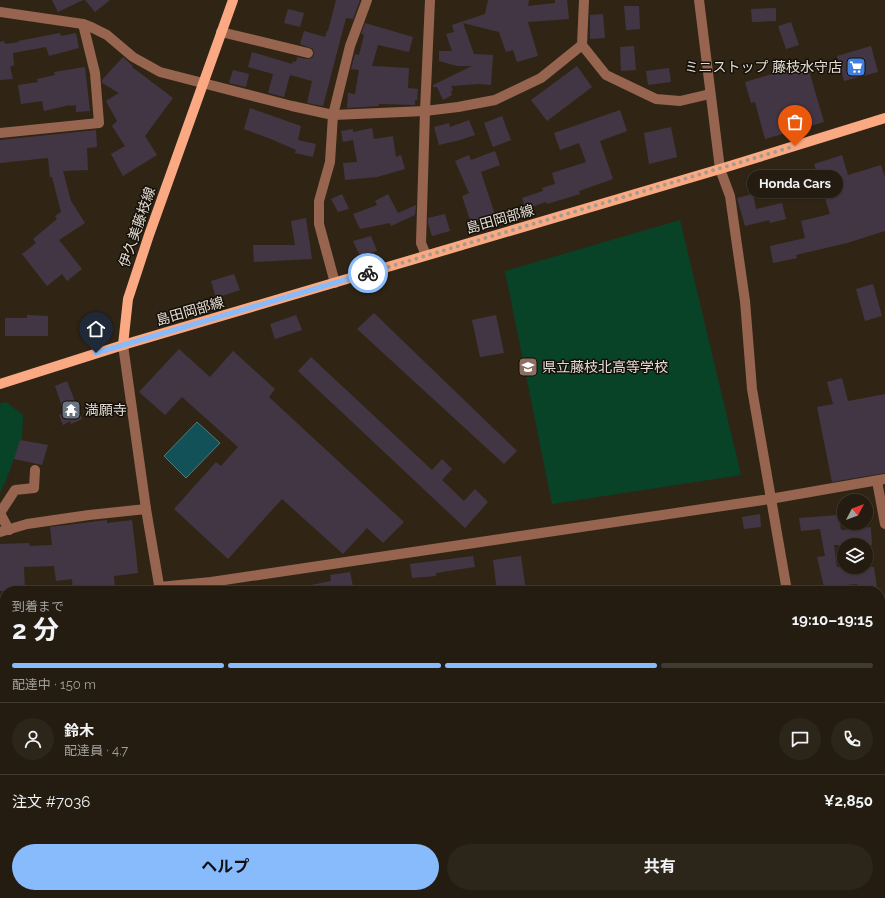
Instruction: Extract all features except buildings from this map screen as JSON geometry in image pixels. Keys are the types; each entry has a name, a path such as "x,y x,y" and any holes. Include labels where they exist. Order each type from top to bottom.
{"main road":[{"name":"伊久美藤枝線","path":"123,345 128,299 202,83 233,0"},
{"name":"島田岡部線","path":"123,345 720,169 885,118"},
{"path":"0,384 123,345"}],"street":[{"path":"335,283 319,224 320,200 330,162 333,115 350,46 367,0"},
{"path":"426,255 421,243 430,0"},
{"path":"584,0 582,45 606,75 656,99 680,101 710,94"},
{"path":"699,0 720,169 730,196 745,301 752,389 786,586"},
{"path":"0,12 83,24 107,35 133,57 160,72 333,115 425,112 495,100 541,78 582,45"},
{"path":"0,133 99,123 95,73 83,24"},
{"path":"221,32 308,53"},
{"path":"123,345 159,586"},
{"path":"35,470 34,488 15,490 0,513 4,531 27,524 146,509"},
{"path":"212,586 770,499 881,480 885,524"}],"green space":[{"path":"680,220 741,475 552,504 505,271"},
{"path":"6,402 23,415 22,438 0,493 0,404"}],"water":[{"path":"197,422 220,443 186,478 164,456"}],"way so far":[{"path":"368,273 795,146"}],"place":[{"name":"ミニストップ 藤枝水守店","path":"856,67"},
{"name":"Honda Cars","path":"795,146"},
{"name":"県立藤枝北高等学校","path":"528,367"},
{"name":"満願寺","path":"71,410"}],"route":[{"path":"96,353 368,273"}]}
